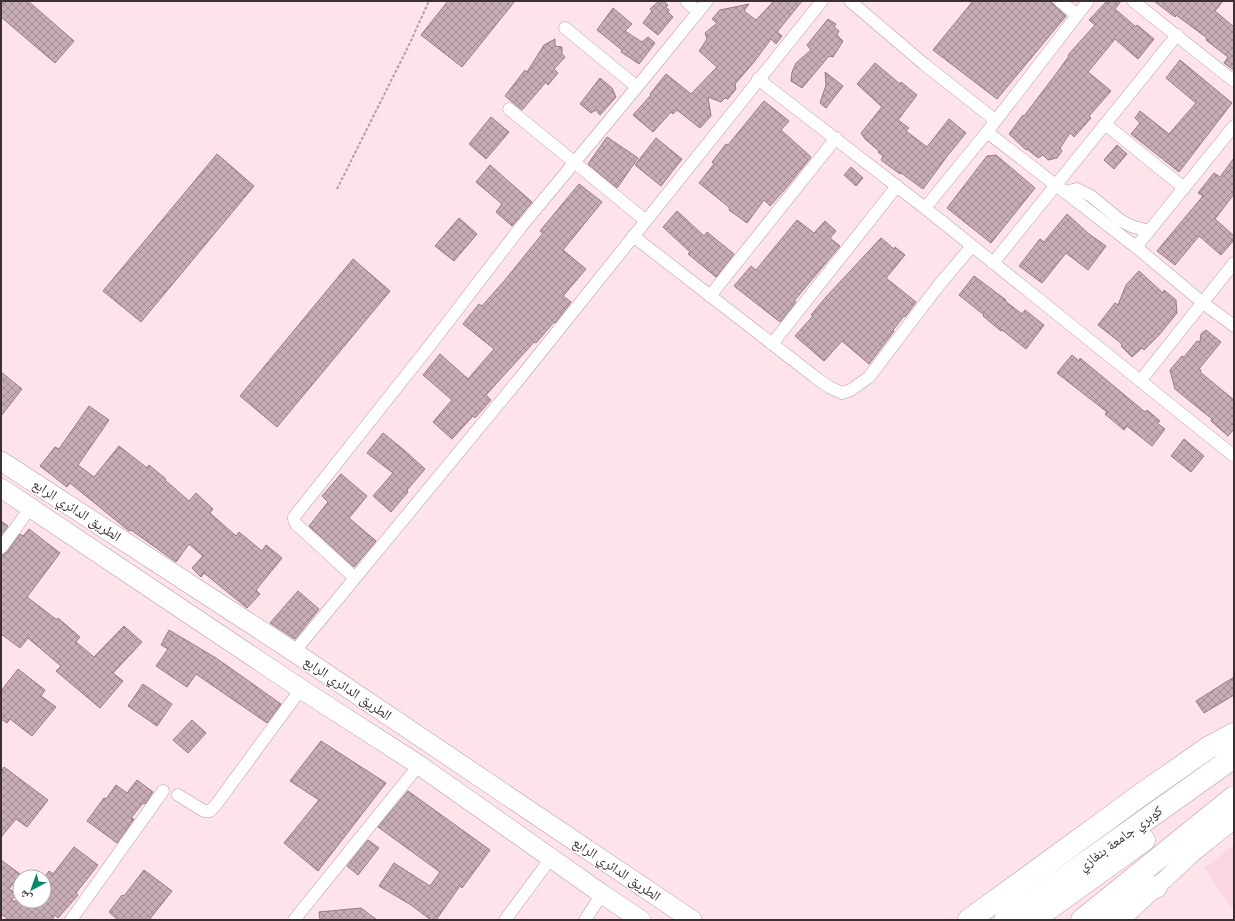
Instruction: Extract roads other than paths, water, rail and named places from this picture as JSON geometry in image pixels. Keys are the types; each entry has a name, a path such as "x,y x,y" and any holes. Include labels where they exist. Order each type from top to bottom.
{"highway":[{"path":"969,920 1142,794 1208,748 1234,734"},
{"name":"كوبري جامعة بنغازي","path":"1006,920 1234,757"},
{"name":"كوبري جامعة بنغازي","path":"1033,920 1234,775"},
{"path":"1082,920 1234,797"},
{"path":"1102,920 1130,900 1156,887"}],"main road":[{"name":"الطريق الدائري الرابع","path":"1,460 294,652 692,920"},
{"name":"الطريق الدائري الرابع","path":"1,488 301,689 419,765 550,858 642,920"}],"street":[{"path":"686,1 698,12"},
{"path":"355,578 296,524 294,517 431,344 520,228 707,1"},
{"path":"294,652 520,378 645,220 822,1"},
{"path":"850,1 924,64 995,120"},
{"path":"1060,1 1077,15"},
{"path":"926,208 1088,1"},
{"path":"1133,1 1234,81"},
{"path":"566,28 637,87"},
{"path":"993,263 1060,189 1105,124 1177,35"},
{"path":"758,79 926,208 1234,456"},
{"path":"509,109 573,163 645,220"},
{"path":"1105,124 1184,188"},
{"path":"1136,247 1234,126"},
{"path":"987,132 1136,247 1203,303 1234,326"},
{"path":"710,296 836,138"},
{"path":"772,344 897,186"},
{"path":"1060,189 1078,189 1091,196 1130,226 1149,231"},
{"path":"633,236 829,387 842,393 851,390 869,377 939,285 972,246"},
{"path":"1140,380 1234,263"},
{"path":"1,548 31,507"},
{"path":"178,795 204,811 210,811 301,689"},
{"path":"294,920 419,765"},
{"path":"71,920 163,791"},
{"path":"1121,920 1192,854 1234,820"},
{"path":"505,920 550,858"},
{"path":"585,920 602,894"}]}
